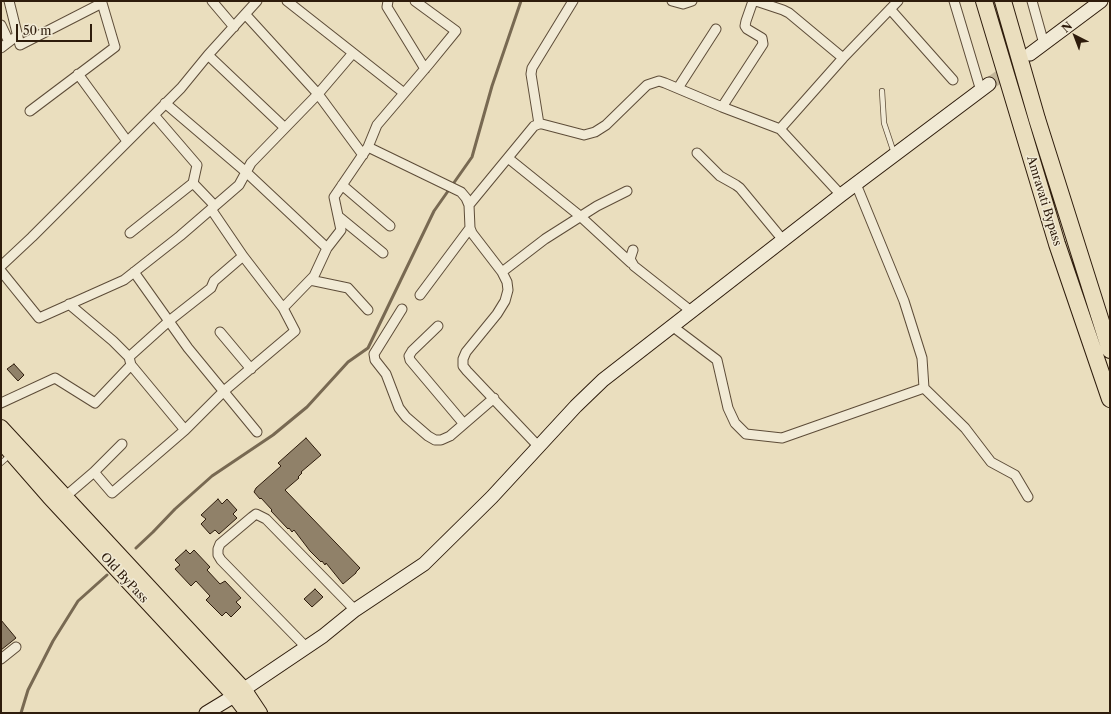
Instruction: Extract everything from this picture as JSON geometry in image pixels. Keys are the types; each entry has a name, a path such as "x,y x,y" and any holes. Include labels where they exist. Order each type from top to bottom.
{"highway":[{"name":"Amravati Bypass","path":"984,1 1057,244 1110,399"},
{"name":"Amravati Bypass","path":"1003,1 1042,134 1110,350"}],"main road":[{"path":"1,427 66,496 239,693"},
{"name":"Old ByPass","path":"1,442 6,458 260,713"},
{"name":"Old ByPass","path":"239,693 247,713"}],"street":[{"path":"9,1 20,45 101,2 115,47 30,111"},
{"path":"212,1 234,27"},
{"path":"287,1 404,93"},
{"path":"388,1 387,7 425,69"},
{"path":"283,308 314,276 327,248 341,230 334,197 365,151 377,125 456,31 415,1"},
{"path":"539,124 531,74 532,68 573,1"},
{"path":"672,1 683,4 692,1"},
{"path":"722,108 763,44 762,38 745,26 755,1 776,7 789,13 843,58"},
{"path":"780,129 843,58 898,1"},
{"path":"206,713 239,693 305,646 323,636 355,610 424,564 492,497 576,406 603,380 841,195 985,88 954,1"},
{"path":"1032,1 1044,44"},
{"path":"1030,54 1101,1"},
{"path":"1,266 181,88 245,14 253,2"},
{"path":"890,9 953,80"},
{"path":"245,14 318,94 365,151 461,192 469,204 470,228 472,234 502,272 507,282 508,290 505,301 497,314 466,352 463,359 463,366 539,447"},
{"path":"1,25 5,45 18,35"},
{"path":"678,88 716,29"},
{"path":"1,271 39,318 124,280 180,236 239,185 251,163 318,94 354,53"},
{"path":"208,55 285,128"},
{"path":"78,74 127,142"},
{"path":"539,124 584,135 590,134 602,129 647,85 659,81 722,108 780,129 841,195"},
{"path":"165,103 246,172 327,248"},
{"path":"130,233 193,183 197,165 154,115"},
{"path":"469,204 531,130 539,124"},
{"path":"697,153 720,176 740,188 783,240"},
{"path":"508,158 580,216 631,263 691,311"},
{"path":"94,472 112,493 185,430 224,391 295,331 283,308 243,256 213,207 193,183"},
{"path":"856,184 904,301 922,358 924,388 965,428 991,462 1015,476 1028,497"},
{"path":"342,185 390,226"},
{"path":"502,272 545,239 580,216 627,190"},
{"path":"338,216 383,253"},
{"path":"420,295 470,228"},
{"path":"631,263 630,259 632,250"},
{"path":"1,403 54,378 95,403 130,361 169,321 211,288 214,281 243,256"},
{"path":"134,272 188,348 257,432"},
{"path":"310,280 348,288 368,310"},
{"path":"69,304 113,341 185,430"},
{"path":"402,309 374,354 375,360 386,374 398,408 435,440 446,439 494,398"},
{"path":"438,326 412,351 409,356 410,360 464,424"},
{"path":"672,326 717,360 728,408 735,423 746,434 782,438 924,388"},
{"path":"220,332 250,369"},
{"path":"66,496 94,472 122,444"},
{"path":"305,646 221,560 218,555 220,544 256,514 266,519 355,610"},
{"path":"1,659 16,647"}],"lane":[{"path":"882,91 884,123 895,155"}],"building":[{"path":"14,364 24,375 18,381 7,369"},
{"path":"306,438 321,455 301,472 302,473 298,477 299,478 285,490 360,568 343,584 326,563 325,565 322,561 321,562 310,551 294,530 292,532 289,528 288,529 254,492 256,488 281,466 278,463"},
{"path":"218,499 222,504 227,499 237,510 233,514 237,518 219,534 215,530 210,534 201,524 206,519 201,515"},
{"path":"186,550 190,554 194,550 210,567 207,570 220,584 225,581 241,598 236,602 241,607 231,617 226,612 222,616 206,600 210,596 196,581 191,586 175,569 180,565 175,560"},
{"path":"315,589 323,597 312,607 304,599"},
{"path":"1,620 16,638 1,650"}],"waterway":[{"path":"136,548 175,509 212,476 273,435 307,407 348,362 368,348 434,211 472,157 492,86 521,1"},
{"path":"21,713 28,690 53,641 78,601 107,575"}],"tunnel":[{"path":"989,84 1028,56"}]}
